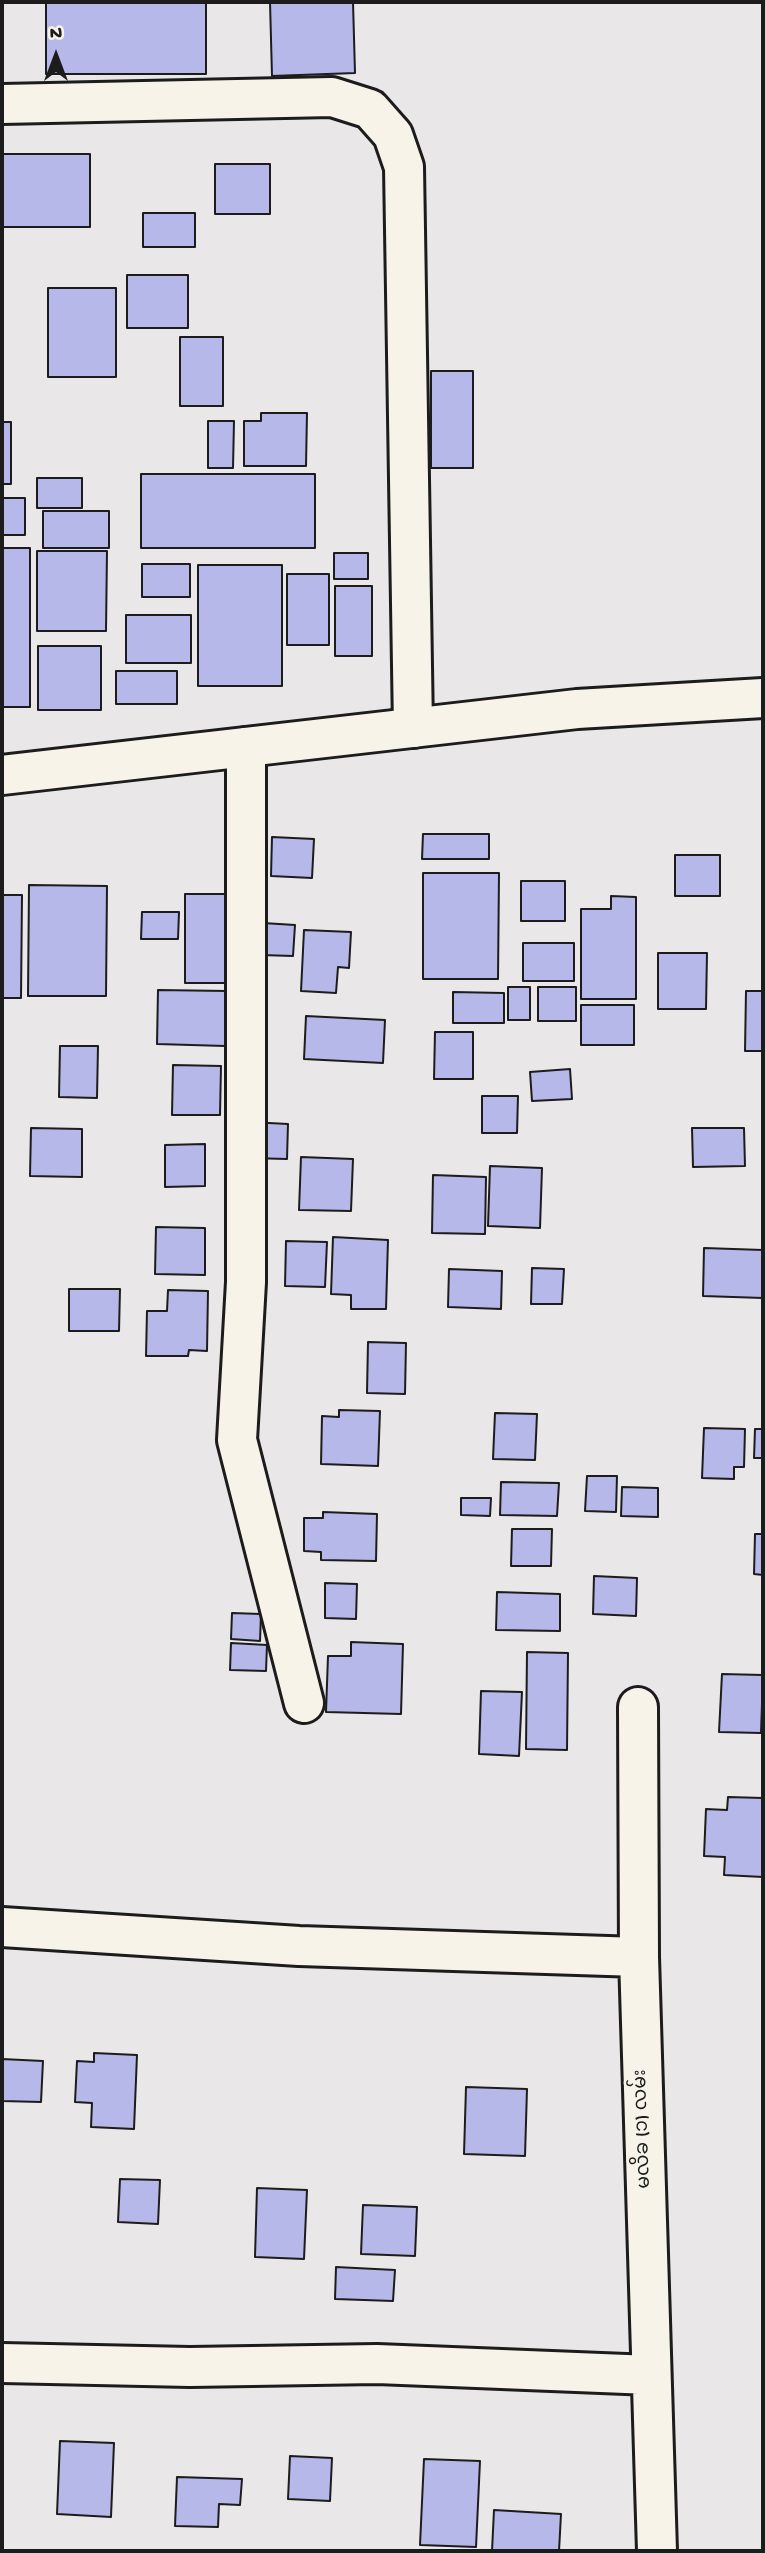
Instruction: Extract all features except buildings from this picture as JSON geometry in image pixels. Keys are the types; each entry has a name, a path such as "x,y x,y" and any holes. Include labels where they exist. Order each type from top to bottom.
{"street":[{"path":"2,104 332,97 370,109 393,135 404,167 413,728"},
{"path":"2,775 577,709 763,698"},
{"path":"246,747 246,1282 237,1440 304,1703"},
{"name":"မလိခ (၁) လမ်း","path":"638,1707 639,1957 657,2551"},
{"path":"2,1927 299,1947 639,1957"},
{"path":"2,2363 190,2367 377,2364 651,2375"}]}
